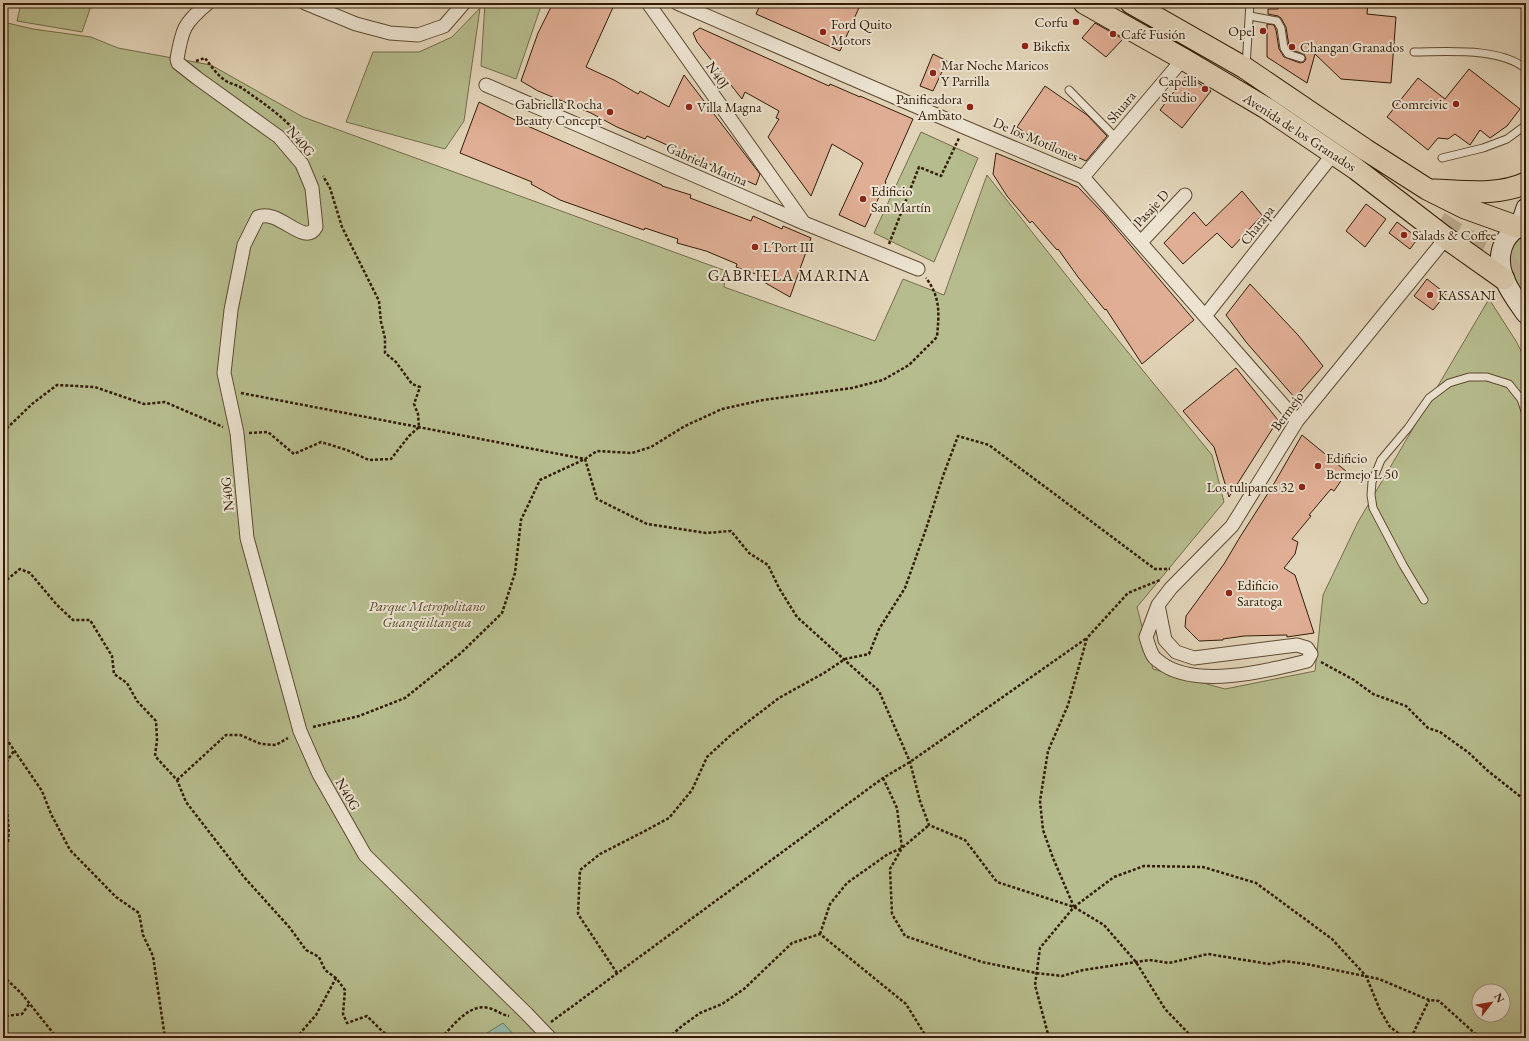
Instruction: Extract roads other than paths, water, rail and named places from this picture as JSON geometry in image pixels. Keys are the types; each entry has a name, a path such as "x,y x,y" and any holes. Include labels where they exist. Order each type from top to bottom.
{"main road":[{"name":"Avenida de los Granados","path":"1084,3 1183,58 1266,108 1356,169 1446,238 1504,279"},
{"name":"Avenida de los Granados","path":"1131,3 1246,68 1366,150 1427,189 1465,208 1521,226"},
{"path":"1356,169 1423,212"},
{"path":"1427,189 1498,192 1526,183"}],"street":[{"name":"N40G","path":"208,3 194,14 186,25 181,35 177,59 181,66 279,137 302,164 312,188 316,227 314,231 304,233 275,217 267,215 258,218 244,245 231,310 224,372 237,433 247,538 300,731 319,774 365,855 546,1033"},
{"path":"305,3 356,24 390,33 418,35 444,26 464,3"},
{"name":"N40J","path":"648,3 804,223"},
{"name":"De los Motilones","path":"677,3 964,127 1083,176 1297,421"},
{"name":"Shuara","path":"1083,176 1183,58"},
{"name":"Gabriela Marina","path":"486,85 804,223 918,269"},
{"name":"Charapa","path":"1206,316 1334,154"},
{"name":"Pasaje D","path":"1142,242 1185,195"},
{"path":"1526,208 1521,226 1508,235 1503,244 1500,257 1500,268 1504,279 1526,314"},
{"name":"Bermejo","path":"1158,605 1165,640 1176,652 1194,658 1297,645 1307,648 1311,654 1307,661 1253,673 1204,677 1186,674 1167,668 1154,657 1146,637 1158,605 1170,588 1232,526 1297,421 1446,238"}],"lane":[{"path":"1246,68 1250,3"},
{"path":"1250,16 1277,21 1281,28 1284,48 1288,54 1301,58"},
{"path":"1414,52 1482,53 1507,58 1526,69"},
{"path":"1069,90 1116,138"},
{"path":"1442,158 1484,148 1507,139 1526,125"},
{"path":"1424,600 1403,565 1373,508 1371,496 1372,482 1381,460 1408,428 1429,398 1449,383 1469,377 1487,377 1509,384 1521,399 1526,414"}],"tunnel":[{"path":"1439,222 1476,245 1526,269"},
{"path":"1503,257 1526,297"}],"place":[{"name":"Corfu","path":"1076,22"},
{"name":"Opel","path":"1263,31"},
{"name":"Ford Quito Motors","path":"823,32"},
{"name":"Café Fusión","path":"1113,34"},
{"name":"Bikefix","path":"1025,46"},
{"name":"Changan Granados","path":"1292,47"},
{"name":"Mar Noche Maricos Y Parrilla","path":"933,73"},
{"name":"Capelli Studio","path":"1205,89"},
{"name":"Comreivic","path":"1456,104"},
{"name":"Villa Magna","path":"689,107"},
{"name":"Panificadora Ambato","path":"970,107"},
{"name":"Gabriella Rocha Beauty Concept","path":"610,112"},
{"name":"Edificio San Martín","path":"863,199"},
{"name":"Salads & Coffee","path":"1404,235"},
{"name":"L´Port III","path":"755,247"},
{"name":"KASSANI","path":"1430,295"},
{"name":"Edificio Bermejo L 50","path":"1318,466"},
{"name":"Los tulipanes 32","path":"1302,487"},
{"name":"Edificio Saratoga","path":"1229,593"}],"district":[{"name":"GABRIELA MARINA","path":"789,275"}],"park label":[{"name":"Parque Metropolitano Guangüiltangua","path":"427,614"}]}
